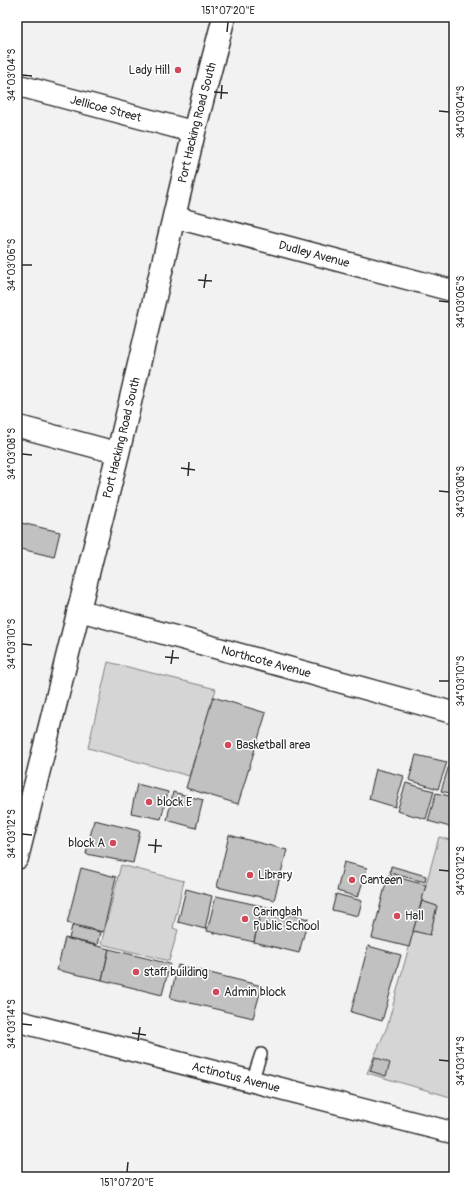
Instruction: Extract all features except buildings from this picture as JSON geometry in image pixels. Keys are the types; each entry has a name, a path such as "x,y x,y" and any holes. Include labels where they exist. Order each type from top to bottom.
{"street":[{"name":"Port Hacking Road South","path":"17,858 118,453 194,132 224,17"},
{"name":"Jellicoe Street","path":"17,85 194,132"},
{"name":"Dudley Avenue","path":"174,217 454,291"},
{"path":"17,426 118,453"},
{"name":"Northcote Avenue","path":"78,610 454,713"},
{"name":"Actinotus Avenue","path":"17,1020 454,1133"}],"lane":[{"path":"252,1081 261,1054"}],"shaded area":[{"path":"108,662 216,689 189,776 88,748"},
{"path":"439,837 454,841 454,1098 367,1073 387,1027"},
{"path":"121,865 184,881 173,928 178,930 169,961 101,944"}],"place":[{"name":"Lady Hill","path":"178,70"},
{"name":"Basketball area","path":"228,745"},
{"name":"block E","path":"149,802"},
{"name":"block A","path":"113,843"},
{"name":"Library","path":"250,875"},
{"name":"Canteen","path":"352,880"},
{"name":"Hall","path":"397,916"},
{"name":"Caringbah Public School","path":"245,919"},
{"name":"staff building","path":"136,972"},
{"name":"Admin block","path":"216,992"}]}
